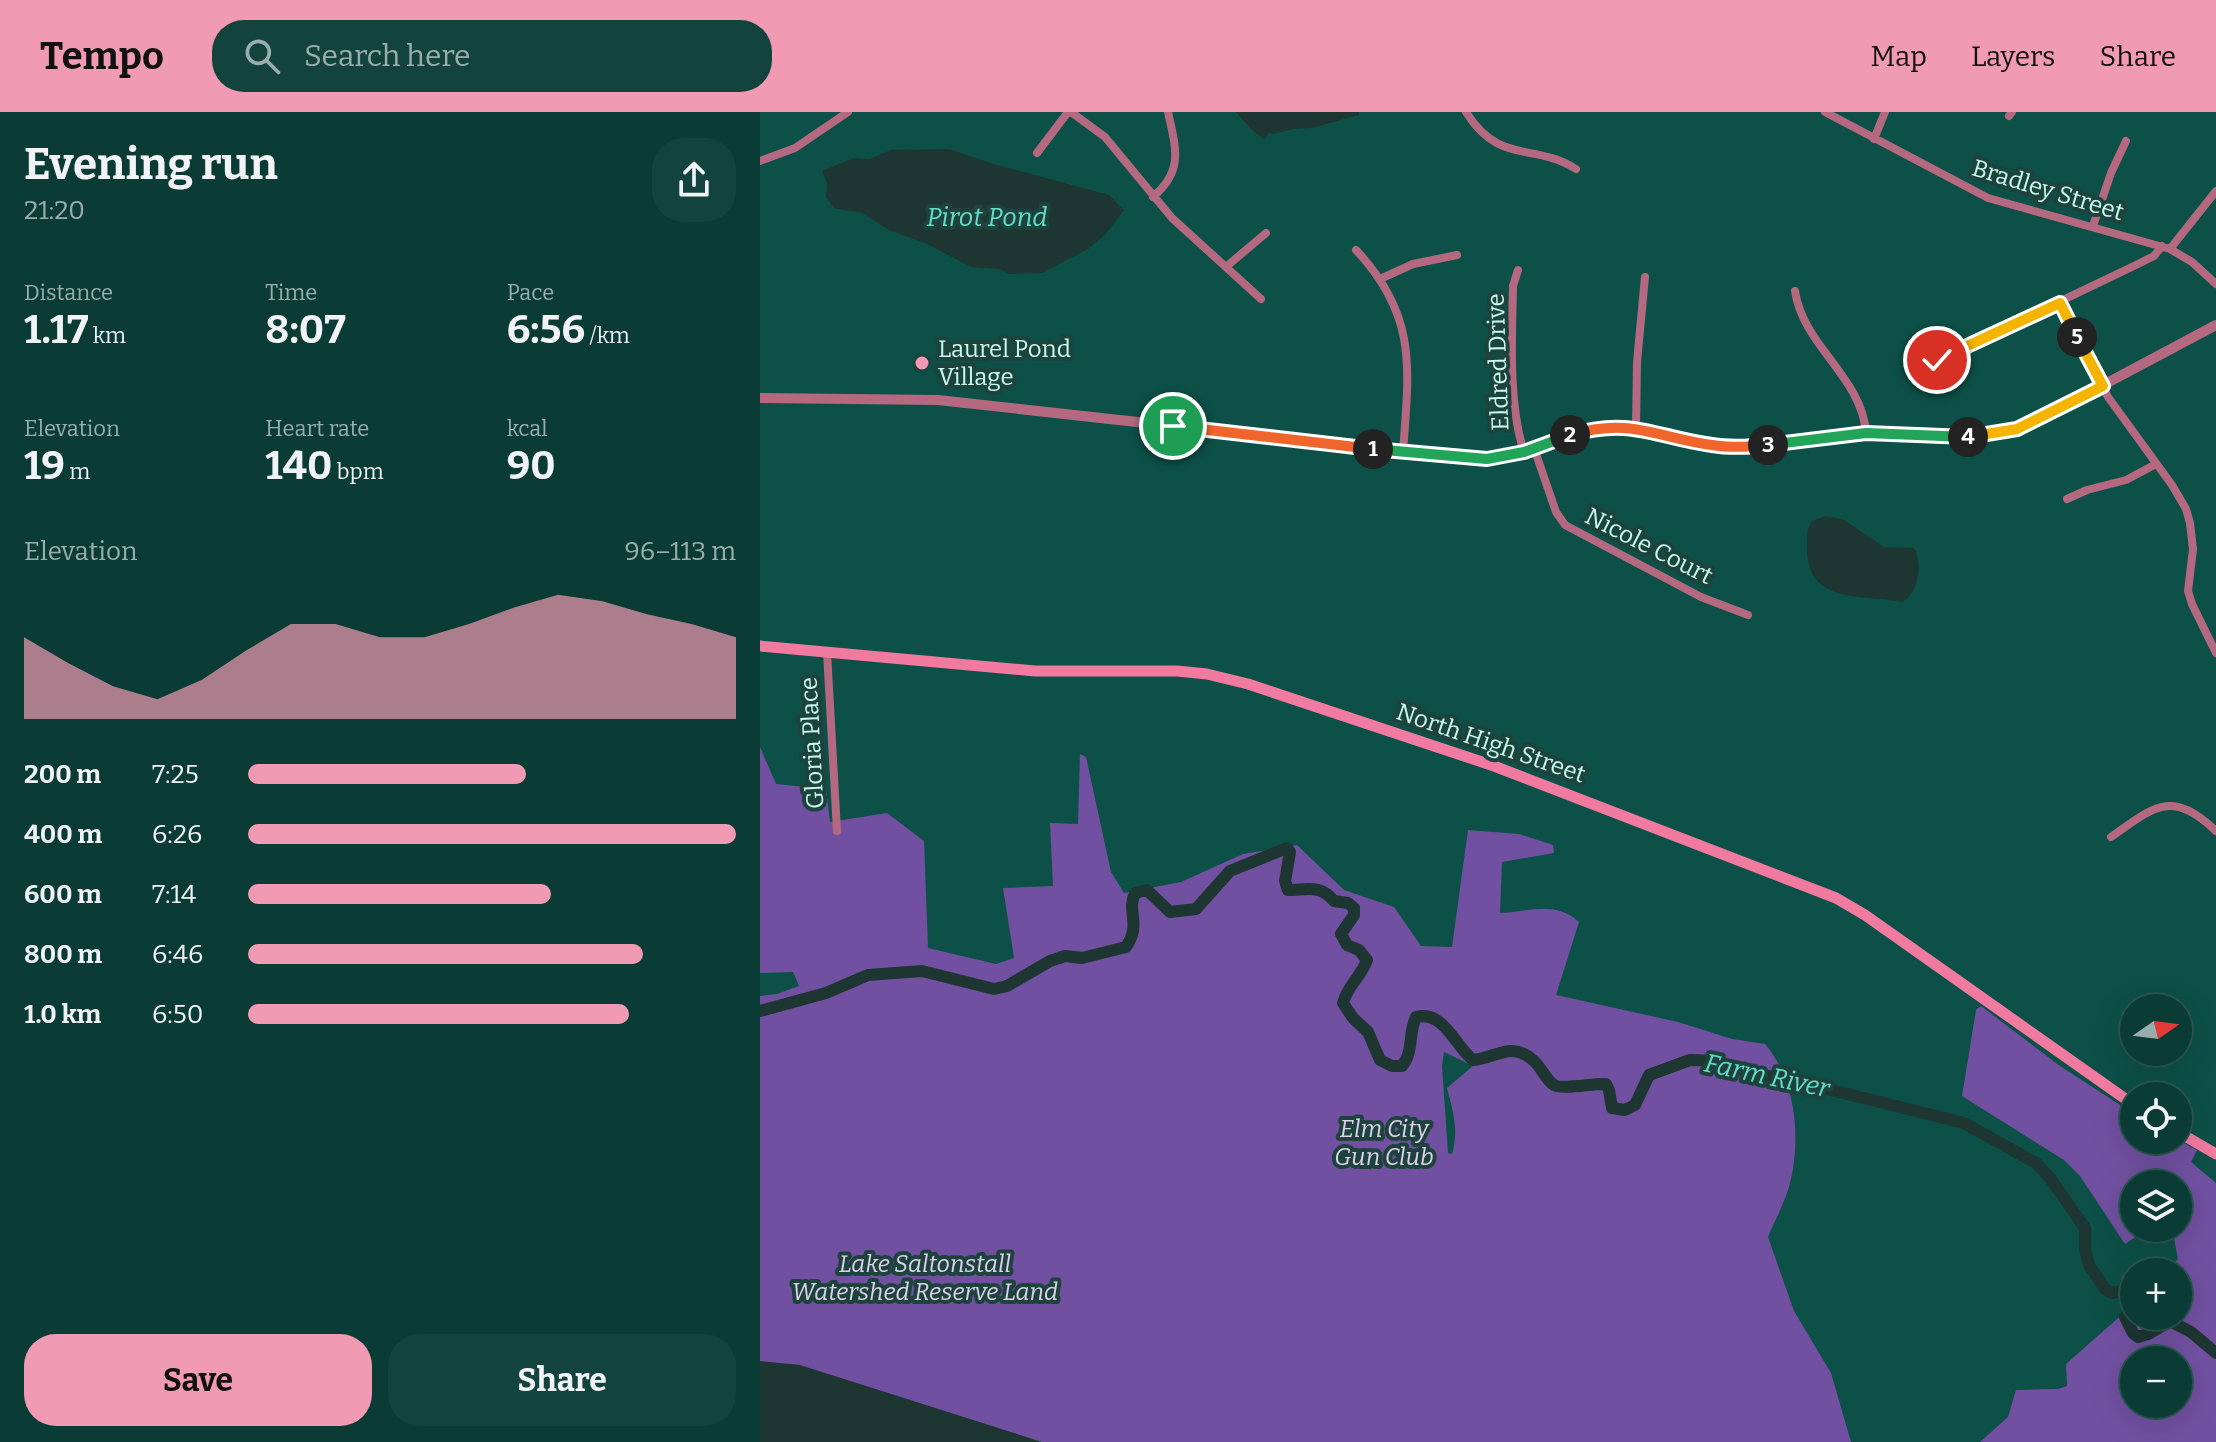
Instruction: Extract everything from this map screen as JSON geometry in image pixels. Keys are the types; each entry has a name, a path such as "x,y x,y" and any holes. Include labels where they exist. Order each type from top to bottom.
{"main road":[{"name":"North High Street","path":"760,646 1035,671 1177,671 1207,674 1248,684 1494,766 1836,898 1865,915 2120,1095"},
{"path":"2192,1140 2216,1154"}],"street":[{"path":"760,161 795,148 848,112"},
{"path":"1037,153 1070,112 1112,144 1172,218 1261,299"},
{"path":"1153,197 1168,183 1176,162 1168,112"},
{"path":"1466,112 1487,135 1505,148 1559,158 1576,169"},
{"name":"Bradley Street","path":"1825,112 1988,198 2166,248 2192,262 2216,284"},
{"path":"1874,139 1885,112"},
{"path":"2093,226 2111,173 2126,141"},
{"path":"1923,367 2154,256 2166,248 2216,191"},
{"path":"1227,266 1266,233"},
{"path":"1356,250 1380,279 1400,323 1408,358 1409,385 1403,452"},
{"path":"1380,279 1413,264 1457,255"},
{"name":"Eldred Drive","path":"1518,270 1513,286 1515,388 1518,432 1529,450"},
{"path":"1636,428 1637,362 1645,277"},
{"path":"1795,291 1799,311 1808,327 1862,404 1866,433"},
{"path":"2060,303 2103,386 2181,500 2190,523 2193,549 2188,591 2216,653"},
{"path":"760,398 938,400 1472,459 1499,458 1592,429 1636,428 1703,444 1736,447 1866,433 1973,437 2028,425 2216,325"},
{"name":"Nicole Court","path":"1529,450 1565,525 1676,585 1748,615"},
{"path":"2067,499 2087,490 2126,480 2156,464"},
{"name":"Gloria Place","path":"827,652 837,831"},
{"path":"2111,837 2150,810 2163,806 2186,808 2216,831"}],"green space":[{"path":"760,747 776,784 826,789 830,822 887,813 924,841 928,948 996,964 1014,958 1003,888 1053,886 1050,823 1078,824 1080,754 1086,757 1111,872 1124,893 1181,882 1243,854 1297,845 1344,890 1394,907 1421,946 1452,947 1468,830 1519,834 1553,845 1554,853 1502,862 1500,913 1551,909 1570,915 1579,922 1556,995 1678,1022 1732,1039 1765,1044 1783,1074 1793,1108 1794,1162 1787,1193 1768,1237 1794,1311 1831,1373 1851,1442 760,1442 760,996 799,986 793,972 760,973","holes":["1444,1052 1473,1066 1447,1088 1455,1129 1452,1154 1448,1153 1442,1066"]},
{"path":"1981,1006 2060,1066 2120,1105 2120,1154 2192,1154 2192,1147 2197,1150 2191,1162 2216,1183 2216,1442 1980,1442 2008,1417 2016,1390 2067,1386 2066,1364 2120,1316 2120,1330 2192,1330 2192,1258 2178,1258 2175,1242 2192,1242 2192,1170 2120,1170 2120,1236 2080,1176 2064,1160 1962,1096 1976,1010"}],"water":[{"path":"1236,112 1359,112 1359,115 1311,128 1269,132 1265,140"},
{"name":"Pirot Pond","path":"949,149 1109,195 1124,210 1105,235 1088,249 1042,273 1009,274 1000,269 971,267 927,244 889,230 862,213 834,208 826,197 827,183 822,171 854,158 870,159 891,150"},
{"path":"1826,516 1844,520 1884,547 1914,548 1919,569 1916,585 1908,598 1902,602 1856,597 1828,589 1818,581 1810,569 1807,535 1812,521"},
{"path":"760,1361 800,1365 1042,1442 760,1442"}],"waterway":[{"name":"Farm River","path":"760,1011 826,993 868,975 922,971 994,989 1007,986 1050,961 1065,956 1082,958 1126,947 1133,931 1135,893 1147,890 1170,912 1196,909 1230,871 1287,848 1290,852 1285,881 1288,890 1318,890 1334,901 1348,903 1354,908 1354,915 1341,934 1347,945 1359,950 1367,960 1343,1003 1368,1032 1380,1060 1392,1066 1402,1066 1408,1055 1416,1017 1426,1016 1442,1024 1473,1060 1504,1052 1518,1052 1534,1061 1554,1085 1606,1084 1612,1108 1625,1110 1635,1105 1649,1075 1690,1060 1715,1061 1748,1072 1964,1123 2036,1163 2050,1178 2085,1228 2089,1265 2105,1289 2112,1293 2120,1292"},
{"name":"Farm River","path":"2132,1330 2138,1337 2155,1330"},
{"name":"Farm River","path":"2187,1330 2216,1353"}],"place":[{"name":"Laurel Pond Village","path":"922,363"}],"route":[{"path":"1173,426 1487,459 1524,452 1578,432 1610,427 1645,429 1703,444 1736,447 1866,433 1984,436 2010,432 2028,425 2103,386 2060,303 1937,360"}],"park label":[{"name":"Elm City Gun Club","path":"1384,1143"},
{"name":"Lake Saltonstall Watershed Reserve Land","path":"925,1278"}]}
